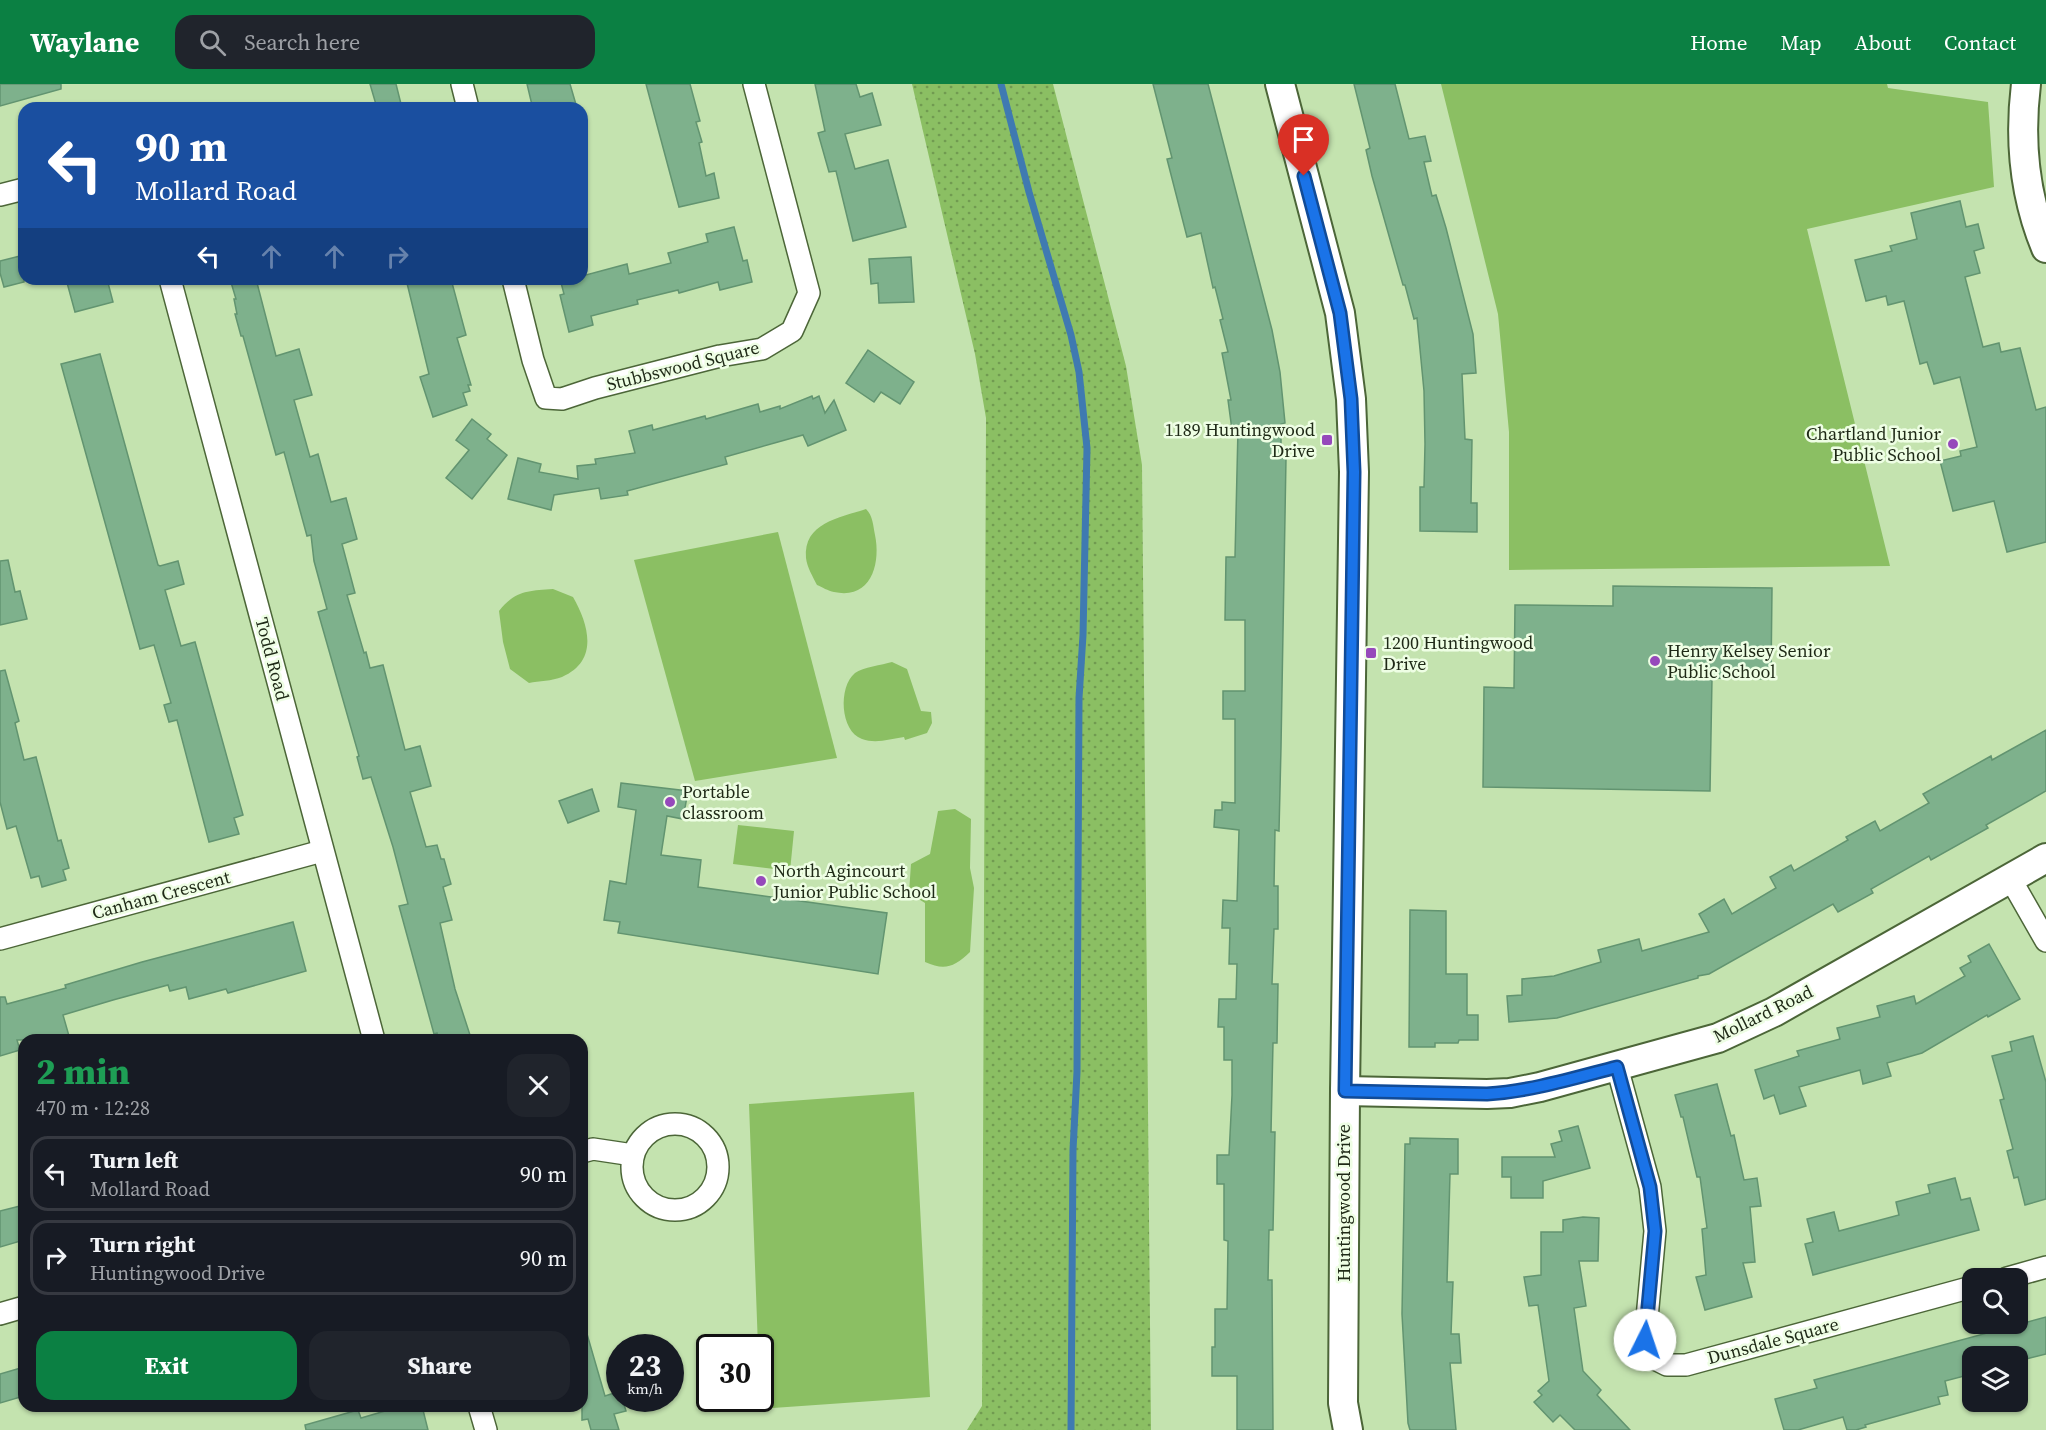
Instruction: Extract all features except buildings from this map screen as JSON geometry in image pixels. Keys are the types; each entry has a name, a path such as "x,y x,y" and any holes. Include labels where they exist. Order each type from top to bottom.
{"street":[{"path":"462,84 466,102"},
{"name":"Stubbswood Square","path":"514,285 533,360 546,398 562,399 595,388 708,359 762,349 792,331 808,293 754,84"},
{"name":"Huntingwood Drive","path":"1280,84 1340,313 1351,399 1354,472 1343,1403 1348,1430"},
{"path":"2026,84 2022,132 2024,164 2033,212 2046,248"},
{"path":"0,195 18,190"},
{"name":"Todd Road","path":"172,285 372,1034"},
{"name":"Canham Crescent","path":"0,939 322,851"},
{"name":"Mollard Road","path":"1345,1091 1487,1094 1510,1092 1540,1087 1718,1038 1744,1027 2046,858"},
{"path":"2010,878 2046,941"},
{"name":"Dunsdale Square","path":"1617,1067 1650,1187 1655,1231 1645,1340 1651,1357 1667,1365 1686,1365 1962,1290"},
{"path":"670,1124 682,1125 694,1128 704,1135 716,1152 718,1173 711,1193 695,1206 674,1211 661,1209 649,1203 640,1193 631,1168 633,1155 639,1142 648,1134 670,1124"},
{"path":"588,1150 593,1149 633,1155"},
{"path":"2028,1272 2046,1267"},
{"path":"0,1314 18,1309"},
{"path":"481,1412 486,1430"}],"green space":[{"path":"912,84 1053,84 1126,366 1142,465 1151,1430 967,1430 982,1406 986,418 975,354"},
{"path":"1441,84 1887,84 1888,88 1988,102 1994,187 1807,229 1890,566 1509,570 1509,432 1498,314"},
{"path":"866,509 872,521 876,546 871,577 857,591 847,593 832,591 817,585 806,558 810,537 817,529 834,519"},
{"path":"778,532 837,758 695,781 634,560"},
{"path":"553,589 573,597 579,608 586,630 586,652 582,662 562,677 529,683 510,669 503,642 499,611 517,595 536,590"},
{"path":"892,662 907,669 921,711 931,712 932,723 927,733 905,740 904,737 878,741 862,739 849,727 846,718 844,698 846,688 858,671"},
{"path":"955,809 971,819 970,868 974,888 970,952 954,964 944,967 925,962 925,903 909,893 911,864 930,854 938,811"},
{"path":"738,825 794,831 790,871 733,864"},
{"path":"914,1092 930,1397 774,1408 774,1334 758,1334 749,1104"}],"waterway":[{"path":"1001,84 1029,192 1071,335 1079,372 1087,448 1083,635 1079,698 1077,1072 1073,1150 1071,1430"}],"place":[{"name":"1189 Huntingwood Drive","path":"1327,440"},
{"name":"Chartland Junior Public School","path":"1953,444"},
{"name":"1200 Huntingwood Drive","path":"1371,653"},
{"name":"Henry Kelsey Senior Public School","path":"1655,661"},
{"name":"Portable classroom","path":"670,802"},
{"name":"North Agincourt Junior Public School","path":"761,881"}],"route":[{"path":"1304,176 1340,313 1351,399 1354,472 1345,1091 1487,1094 1510,1092 1540,1087 1617,1067 1650,1187 1655,1231 1645,1340"}]}
